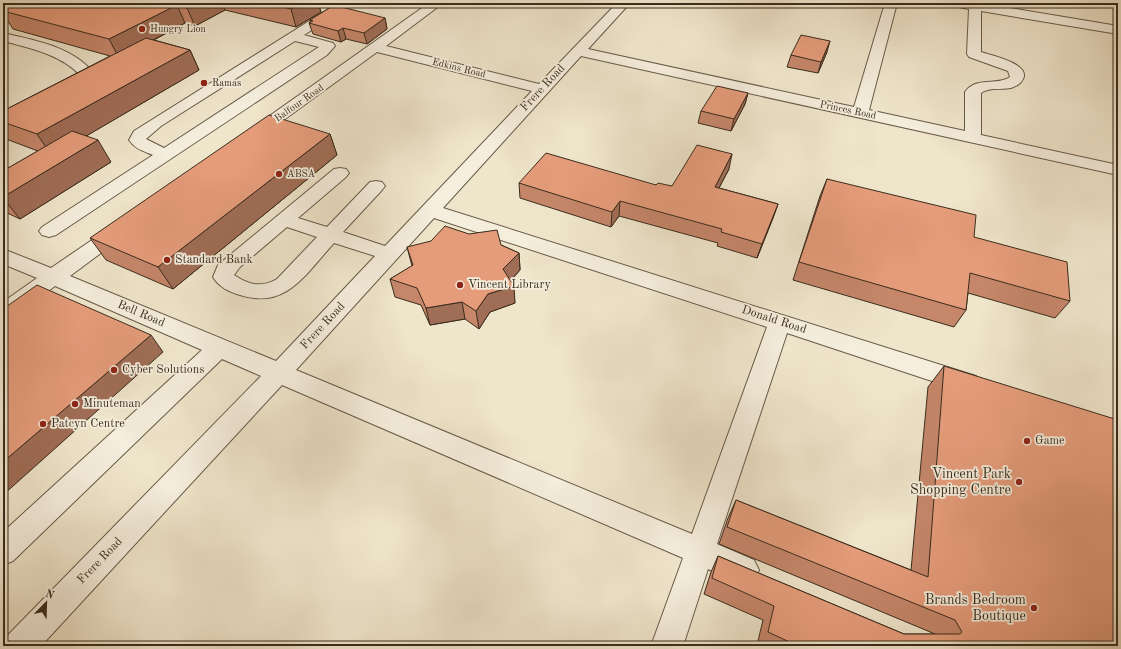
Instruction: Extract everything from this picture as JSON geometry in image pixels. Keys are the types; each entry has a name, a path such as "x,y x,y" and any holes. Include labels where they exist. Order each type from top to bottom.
{"street":[{"path":"319,3 347,7"},
{"name":"Balfour Road","path":"241,144 376,48 401,22 437,3"},
{"name":"Frere Road","path":"19,646 278,374 577,51 624,3"},
{"path":"860,113 891,3"},
{"path":"958,3 1118,30"},
{"path":"1040,17 1041,3"},
{"path":"973,138 973,92 981,85 1011,83 1017,78 1017,73 1013,68 974,54 975,6"},
{"path":"49,231 165,154 261,74 293,37 347,7"},
{"path":"165,154 142,145 137,140 140,134 155,123 261,74 322,52 328,46 326,44 293,37"},
{"path":"3,38 54,53 70,59 83,68 87,74 86,80 62,93"},
{"name":"Edkins Road","path":"376,48 542,89"},
{"name":"Princes Road","path":"577,51 1118,170"},
{"path":"261,74 318,88"},
{"path":"340,173 225,270 223,277 228,282 254,291 263,292 273,290 284,284 376,186"},
{"name":"Donald Road","path":"430,210 990,390"},
{"path":"3,313 137,218"},
{"path":"285,220 389,254"},
{"name":"Bell Road","path":"3,256 278,374 765,579"},
{"path":"667,646 780,322"},
{"path":"3,551 219,348"}],"building":[{"path":"18,3 196,3 187,8 177,5 109,39 3,11 3,9"},
{"path":"267,3 300,3 291,9"},
{"path":"334,5 385,18 364,33 343,28 338,31 309,23 313,21 310,20"},
{"path":"801,35 830,41 821,62 791,55"},
{"path":"146,38 190,50 37,134 3,122 3,111"},
{"path":"717,86 748,93 734,119 701,111"},
{"path":"269,115 330,134 158,267 90,238"},
{"path":"72,131 98,140 3,197 3,171"},
{"path":"697,145 732,154 715,187 778,204 762,244 721,232 722,229 620,201 612,212 519,183 546,153 656,185 658,183 672,186"},
{"path":"827,179 976,215 974,237 1067,262 1070,301 970,273 966,310 799,262"},
{"name":"Vincent Library","path":"445,226 469,234 497,230 501,245 519,253 503,269 514,286 488,294 476,311 462,302 426,308 417,288 390,279 413,265 407,247 431,241"},
{"name":"Patcyn Centre","path":"37,285 151,335 3,462 3,309"},
{"name":"Vincent Park Shopping Centre","path":"944,366 1118,420 1118,646 798,646 768,632 774,606 712,578 718,556 904,634 960,634 962,632 955,620 727,527 736,500 928,577"}],"place":[{"name":"Hungry Lion","path":"142,29"},
{"name":"Ramas","path":"204,83"},
{"name":"ABSA","path":"279,174"},
{"name":"Standard Bank","path":"167,260"},
{"name":"Vincent Library","path":"460,285"},
{"name":"Cyber Solutions","path":"114,370"},
{"name":"Minuteman","path":"75,404"},
{"name":"Patcyn Centre","path":"43,424"},
{"name":"Game","path":"1027,441"},
{"name":"Vincent Park Shopping Centre","path":"1019,482"},
{"name":"Brands Bedroom Boutique","path":"1034,608"}]}
